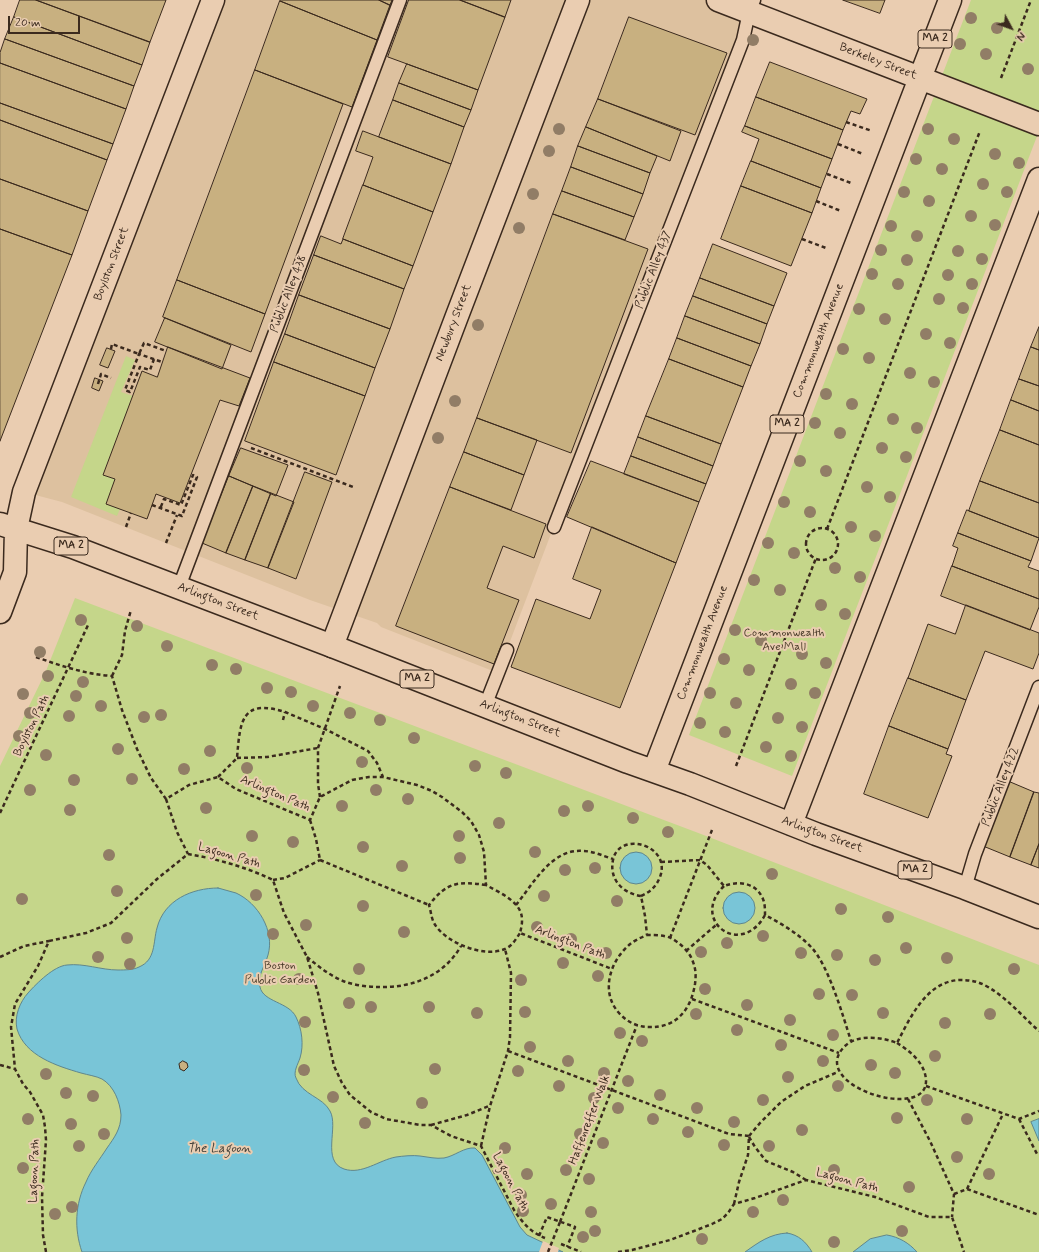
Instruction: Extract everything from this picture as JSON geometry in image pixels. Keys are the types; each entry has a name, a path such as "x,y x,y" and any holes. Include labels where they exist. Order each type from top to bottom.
{"main road":[{"name":"Boylston Street","path":"0,547 24,492 213,0"},
{"name":"Newbury Street","path":"332,646 451,330 578,0"},
{"name":"Berkeley Street","path":"718,0 752,6 920,78 1039,124"},
{"name":"Commonwealth Avenue","path":"654,771 950,0"},
{"path":"791,824 1039,179"},
{"name":"Boylston Street","path":"2,602 15,572 8,526"},
{"name":"Arlington Street","path":"8,526 73,547 179,587 628,762 1039,917"}],"lane":[{"name":"Public Alley 438","path":"179,587 400,0"},
{"name":"Public Alley 437","path":"554,527 743,40 752,6"},
{"path":"486,706 507,650"},
{"name":"Public Alley 422","path":"965,888 975,854 1039,688"}],"path":[{"path":"1001,78 1030,0"},
{"path":"846,122 872,131"},
{"path":"827,529 980,131"},
{"path":"838,144 863,154"},
{"path":"826,174 851,183"},
{"path":"816,201 840,211"},
{"path":"802,239 826,248"},
{"path":"154,359 150,370 140,367 130,392 125,390 144,343 166,352"},
{"path":"110,349 112,344 162,362"},
{"path":"98,384 101,374 111,378"},
{"path":"245,445 354,487"},
{"path":"152,505 160,509 182,516 197,477 193,476 181,505 164,499 160,509"},
{"path":"126,527 131,514"},
{"path":"166,543 177,515"},
{"path":"816,529 827,529 835,535 838,544 834,554 826,560 816,558 808,551 806,546 808,536 816,529"},
{"path":"736,766 816,558"},
{"path":"131,610 124,631 122,654 112,676 122,710 140,755 151,778 166,799 177,832 188,854"},
{"name":"Boylston Path","path":"0,813 89,623"},
{"path":"36,657 69,668 112,676"},
{"path":"320,797 318,784 318,748 340,686"},
{"path":"166,799 189,786 218,777 237,758 240,728 243,719 249,713 261,708 285,712 325,729 368,751 377,763 383,777"},
{"path":"282,720 285,712"},
{"path":"237,758 267,757 318,748"},
{"name":"Arlington Path","path":"218,777 236,789 310,820 320,797 352,780 369,777 383,777 409,783 432,791 472,821 484,852 486,886"},
{"path":"310,820 316,839 320,860"},
{"path":"670,938 712,830"},
{"path":"635,844 651,848 662,862 660,876 656,886 641,896 631,893 620,886 613,876 613,859 616,853 625,846 635,844"},
{"path":"429,905 443,890 451,885 474,884 486,886 505,896 516,905 545,869 559,856 565,853 584,850 613,859"},
{"name":"Lagoon Path","path":"46,1252 43,1235 42,1198 46,1140 45,1127 43,1115 15,1069 11,1036 14,1010 18,1000 42,959 49,940 86,933 111,923 157,879 188,854 219,860 273,880 284,913 307,957 318,993 334,1066 346,1089 364,1108 382,1117 400,1122 431,1125 451,1136 481,1146 514,1210 525,1225 539,1236 545,1238"},
{"path":"273,880 285,878 320,860 429,905"},
{"path":"662,862 700,860 724,886"},
{"path":"739,883 747,884 756,889 762,897 765,915 755,929 743,934 735,934 727,932 716,925 713,909 717,895 724,886 739,883"},
{"path":"641,896 646,916 647,935"},
{"path":"429,905 437,927 462,946 497,951 505,949 515,941 520,933"},
{"name":"Arlington Path","path":"516,905 521,913 522,921 520,933 612,969"},
{"path":"765,915 789,928 812,948 819,958 851,1041"},
{"path":"686,951 716,925"},
{"path":"647,935 670,938 686,951 694,964 695,972 692,999 688,1007 674,1021 666,1026 655,1027 637,1025 626,1020 612,1005 609,989 612,969 616,960 629,945 647,935"},
{"path":"0,957 24,946 49,940"},
{"path":"307,957 329,974 344,982 368,987 402,986 420,981 438,973 452,960 462,946"},
{"path":"481,1146 490,1106 508,1051 511,1018 511,987 505,949"},
{"path":"897,1043 913,1013 927,995 941,985 956,980 968,980 980,983 993,991 1039,1032"},
{"path":"692,999 839,1053"},
{"name":"Haffenreffer Walk","path":"548,1252 637,1025"},
{"path":"875,1038 890,1040 897,1043 907,1050 920,1063 926,1077 926,1086 924,1091 908,1100 887,1098 863,1090 853,1085 838,1072 837,1063 839,1053 851,1041 875,1038"},
{"path":"508,1051 729,1134 749,1136"},
{"path":"0,1065 15,1069"},
{"path":"618,1252 670,1240 712,1224 728,1213 734,1204 739,1182 748,1155 749,1136 781,1102 805,1086 838,1072"},
{"path":"926,1086 1019,1119 1039,1111"},
{"path":"908,1100 930,1141 954,1194 952,1217 964,1252"},
{"path":"431,1125 467,1115 490,1106"},
{"path":"968,1189 1003,1114"},
{"path":"1019,1119 1036,1154 1039,1153"},
{"path":"749,1136 755,1147 766,1161 793,1172 806,1180"},
{"name":"Lagoon Path","path":"734,1204 806,1180 875,1197 929,1217 952,1217"},
{"path":"954,1194 968,1189 1039,1215"},
{"path":"539,1236 547,1217 575,1227 567,1247"},
{"path":"561,1244 581,1252"}],"shaded area":[{"path":"213,0 754,0 498,673 381,627 377,623 310,600 62,502 24,492"}],"green space":[{"name":"Commonwealth Ave Mall","path":"971,0 1039,0 1039,131 792,776 689,735"},
{"path":"126,356 135,360 121,392 133,396 103,474 115,479 106,504 120,509 117,516 71,497"},
{"name":"Boston Public Garden","path":"75,598 701,834 1039,965 1039,1252 0,1252 0,766 46,671"}],"water":[{"path":"636,852 647,857 652,868 647,879 636,884 625,879 620,868 625,857"},
{"name":"The Lagoon","path":"218,888 236,893 244,898 258,911 267,927 270,946 260,975 260,987 266,996 288,1008 296,1017 302,1037 302,1048 295,1071 295,1076 303,1088 323,1102 330,1111 333,1126 333,1159 337,1165 344,1169 357,1170 364,1169 396,1157 414,1156 444,1158 467,1149 475,1148 482,1155 520,1227 527,1235 563,1252 82,1252 79,1243 77,1217 82,1190 90,1173 117,1133 121,1120 119,1105 113,1090 102,1079 52,1063 34,1053 21,1038 17,1029 16,1019 18,1010 25,997 36,985 51,972 62,966 80,965 112,970 123,970 134,969 144,964 151,955 157,928 166,910 173,903 189,893 198,890"},
{"path":"736,892 742,892 752,899 755,908 754,914 748,921 742,924 736,924 726,917 723,911 723,905 730,895"},
{"path":"1039,1119 1039,1141 1031,1122"},
{"path":"787,1233 795,1235 802,1240 812,1252 745,1252 770,1237"},
{"path":"887,1235 904,1241 917,1252 853,1252 870,1239"}],"pier":[{"path":"543,1241 559,1248 558,1252 539,1252"}],"building":[{"path":"20,0 36,0 150,42 142,65 14,17"},
{"path":"36,0 166,0 150,42"},
{"path":"379,0 390,5 377,40 280,1"},
{"path":"379,0 392,0 390,5"},
{"path":"409,0 460,0 505,17 478,90 388,57"},
{"path":"460,0 511,0 505,17"},
{"path":"843,0 885,0 880,13"},
{"path":"280,1 377,40 352,107 255,70"},
{"path":"14,17 142,65 134,86 5,39"},
{"path":"629,17 727,53 695,135 598,99"},
{"path":"5,39 134,86 126,109 0,63 0,53"},
{"path":"770,62 867,99 860,114 851,111 843,130 756,97"},
{"path":"0,63 126,109 113,144 0,103"},
{"path":"407,64 478,90 471,110 399,83"},
{"path":"255,70 343,104 265,314 177,280"},
{"path":"399,83 471,110 464,127 393,100"},
{"path":"756,97 843,130 832,159 745,126"},
{"path":"598,99 681,131 670,161 586,127"},
{"path":"393,100 464,127 451,164 379,137"},
{"path":"0,103 113,144 107,160 0,120"},
{"path":"0,120 107,160 88,211 0,179"},
{"path":"745,126 832,159 821,188 751,161 759,139 742,132"},
{"path":"586,127 657,156 650,173 578,146"},
{"path":"363,131 451,164 433,212 363,185 373,157 356,151"},
{"path":"578,146 650,173 643,194 571,167"},
{"path":"751,161 821,188 812,213 741,186"},
{"path":"571,167 643,194 634,217 562,191"},
{"path":"0,179 88,211 72,255 0,229"},
{"path":"363,185 433,212 413,266 343,239"},
{"path":"741,186 812,213 791,266 721,239"},
{"path":"562,191 634,217 625,240 553,214"},
{"path":"553,214 648,249 571,453 477,418"},
{"path":"0,229 72,255 0,441"},
{"path":"321,236 341,244 343,239 413,266 404,289 314,255"},
{"path":"713,244 787,273 774,306 700,278"},
{"path":"314,255 404,289 390,329 299,295"},
{"path":"700,278 774,306 767,324 693,296"},
{"path":"177,280 265,314 251,352 163,317"},
{"path":"299,295 390,329 375,368 285,334"},
{"path":"693,296 767,324 760,344 685,316"},
{"path":"685,316 760,344 751,366 677,338"},
{"path":"165,318 231,345 222,369 155,342"},
{"path":"1039,327 1039,350 1031,347"},
{"path":"285,334 375,368 365,396 274,362"},
{"path":"677,338 751,366 743,387 669,359"},
{"path":"168,347 250,378 239,406 220,400 180,503 156,494 147,519 106,504 115,479 103,475 142,371 157,377"},
{"path":"1031,347 1039,350 1039,386 1019,379"},
{"path":"107,348 115,351 108,368 100,365"},
{"path":"669,359 743,387 721,444 646,416"},
{"path":"274,362 365,396 336,475 245,441"},
{"path":"95,378 103,381 99,391 92,388"},
{"path":"1019,379 1039,386 1039,411 1011,400"},
{"path":"1011,400 1039,411 1039,445 1000,430"},
{"path":"646,416 721,444 713,466 638,437"},
{"path":"477,418 537,440 524,475 464,452"},
{"path":"1000,430 1039,445 1039,503 980,481"},
{"path":"638,437 713,466 706,484 631,456"},
{"path":"241,448 288,465 276,496 229,476"},
{"path":"464,452 524,475 511,510 450,487"},
{"path":"631,456 706,484 699,502 624,474"},
{"path":"591,461 699,502 676,563 567,517"},
{"path":"305,472 332,482 296,579 268,568"},
{"path":"229,476 253,486 226,553 202,543"},
{"path":"980,481 1039,503 1039,538 969,511"},
{"path":"253,486 271,493 245,560 226,553"},
{"path":"450,487 546,524 534,558 503,546 487,588 519,600 494,664 396,626"},
{"path":"271,493 294,502 268,568 245,560"},
{"path":"967,510 1039,538 1031,561 958,533"},
{"path":"592,527 676,563 620,708 511,667 536,599 590,619 601,590 573,579"},
{"path":"958,533 1031,561 1028,567 1039,571 1039,599 952,566 958,548 953,546"},
{"path":"952,566 1039,599 1039,607 1030,630 941,596"},
{"path":"966,605 1039,633 1039,653 1033,669 985,651 966,700 908,678 928,624 955,634"},
{"path":"908,678 966,700 948,749 889,726"},
{"path":"889,726 948,749 946,754 952,756 928,818 864,794"},
{"path":"1008,781 1034,792 1010,857 983,846"},
{"path":"1034,792 1039,793 1039,844 1031,865 1010,857"},
{"path":"1039,844 1039,868 1031,865"},
{"path":"183,1061 187,1063 188,1067 184,1071 180,1069 179,1064"}]}
